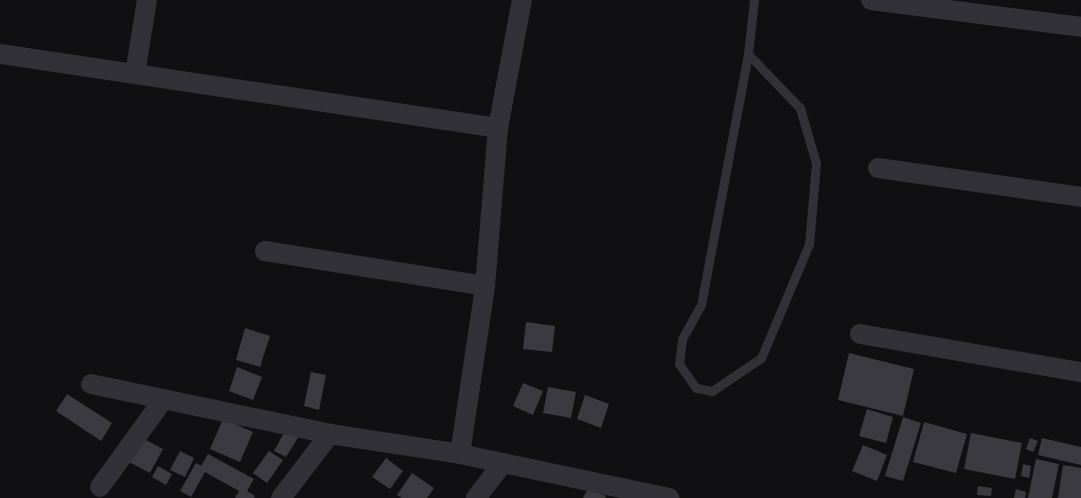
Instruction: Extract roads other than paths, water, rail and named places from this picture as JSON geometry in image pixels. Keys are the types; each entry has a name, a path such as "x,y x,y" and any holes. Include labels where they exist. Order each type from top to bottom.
{"street":[{"path":"135,74 147,0"},
{"path":"460,454 484,286 498,128 522,0"},
{"path":"871,0 1081,27"},
{"path":"0,54 498,128"},
{"path":"878,168 1081,197"},
{"path":"266,251 484,286"},
{"path":"860,334 1081,372"},
{"path":"91,384 330,434 460,454 669,498"},
{"path":"100,486 163,400"},
{"path":"281,498 330,434"},
{"path":"476,498 503,463"}],"lane":[{"path":"748,54 800,108 816,163 809,244 760,358 712,391 696,388 679,364 682,339 701,305 748,54 754,0"}]}
